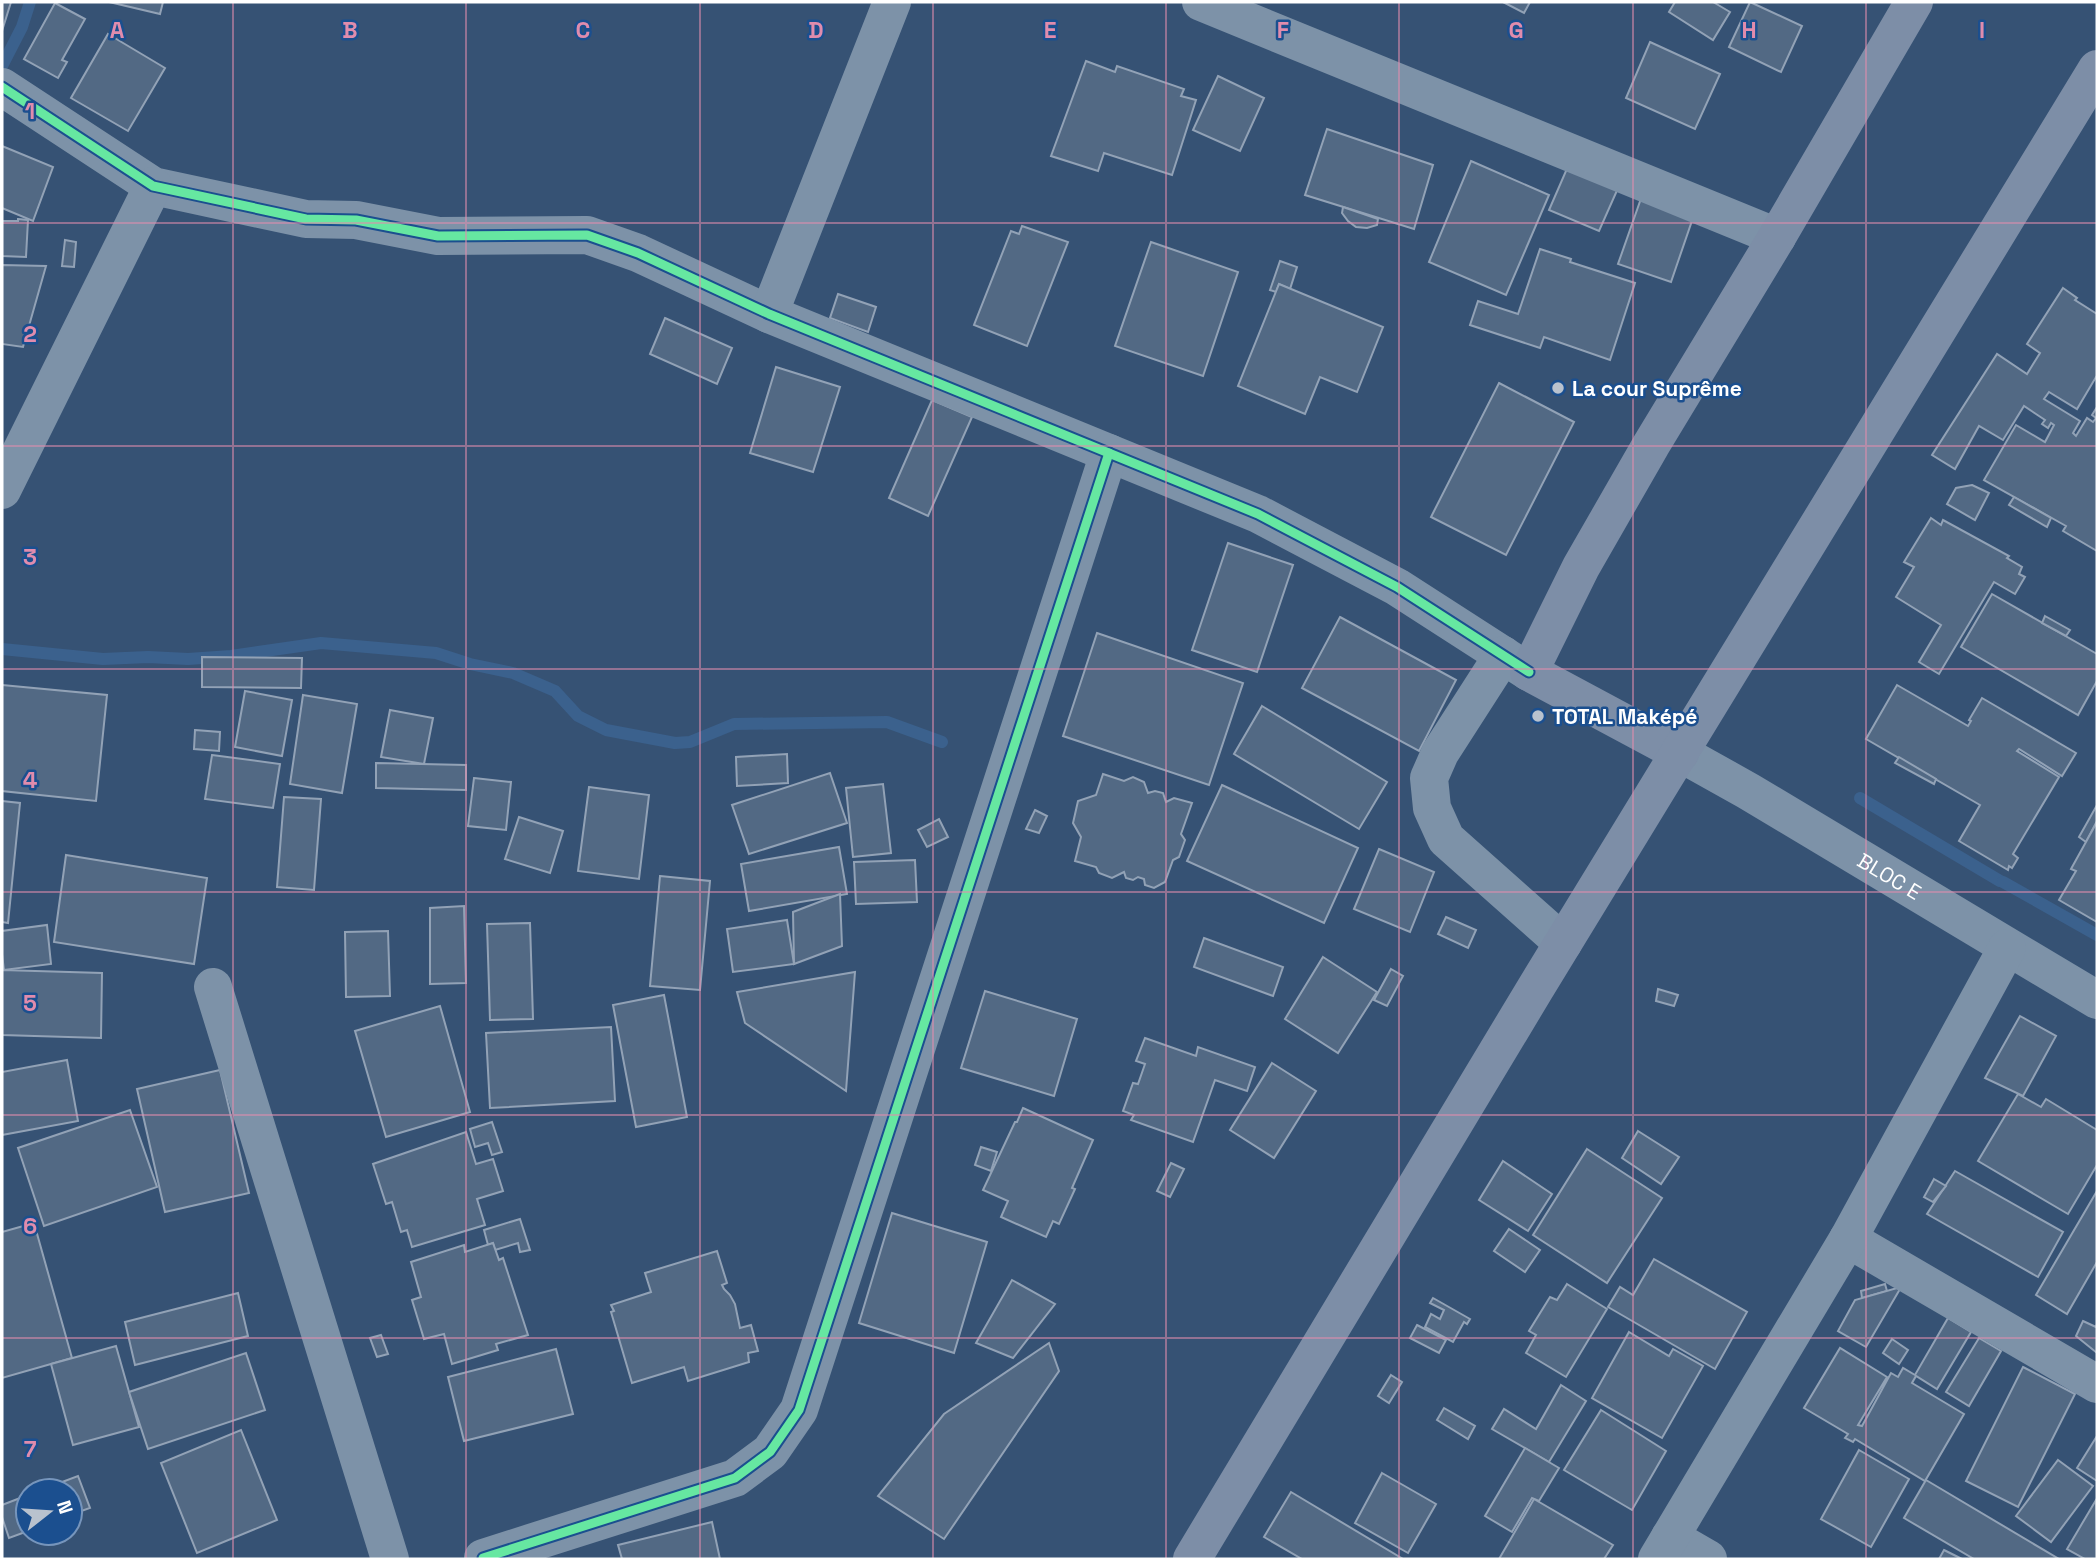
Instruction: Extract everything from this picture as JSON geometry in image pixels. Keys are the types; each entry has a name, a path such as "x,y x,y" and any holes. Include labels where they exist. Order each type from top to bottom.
{"main road":[{"path":"1680,753 1516,663 1581,567 1651,444 1777,237 1914,2"},
{"path":"1192,1559 1563,943 2097,69"}],"street":[{"path":"769,314 892,2"},
{"path":"1201,2 1777,237"},
{"path":"2,87 153,186 306,219 356,220 438,236 587,235 638,253 769,314 1258,514 1397,587 1516,663 1440,754 1429,778 1432,808 1446,839 1563,943"},
{"path":"2,490 153,186"},
{"path":"482,1559 735,1478 771,1452 799,1410 1109,453"},
{"name":"BLOC E","path":"1680,753 2097,1000"},
{"path":"1708,1559 1664,1548 1848,1239 2007,948"},
{"path":"213,987 390,1559"},
{"path":"1848,1239 2097,1384"}],"building":[{"path":"2,2 11,2 2,31"},
{"path":"109,2 163,2 160,14"},
{"path":"1503,2 1530,2 1524,13"},
{"path":"1675,2 1713,2 1730,12 1713,40 1669,12"},
{"path":"1750,2 1802,26 1781,72 1729,47"},
{"path":"55,3 85,19 62,60 67,62 58,78 24,59"},
{"path":"108,34 165,68 128,131 71,98"},
{"path":"1650,42 1720,74 1695,129 1626,98"},
{"path":"1086,61 1115,72 1117,66 1184,89 1181,96 1196,100 1172,175 1104,153 1098,171 1051,156"},
{"path":"1218,76 1264,98 1240,151 1193,130"},
{"path":"1327,129 1433,165 1414,229 1305,195"},
{"path":"2,146 53,167 33,221 2,208"},
{"path":"1471,161 1549,195 1506,295 1429,262"},
{"path":"1569,164 1619,186 1599,231 1549,210"},
{"path":"1644,190 1696,209 1671,282 1618,264"},
{"path":"1343,207 1378,219 1377,225 1356,227 1342,213"},
{"path":"28,220 26,257 2,256 2,221"},
{"path":"1022,226 1068,242 1027,346 974,325 1011,231 1019,234"},
{"path":"65,240 76,242 74,267 62,266"},
{"path":"1151,242 1238,272 1203,376 1115,346"},
{"path":"1540,249 1571,259 1570,262 1635,283 1610,360 1544,337 1540,348 1470,325 1478,301 1518,314"},
{"path":"1280,261 1297,267 1290,289 1279,284 1276,292 1270,290"},
{"path":"2,265 46,266 23,347 2,344"},
{"path":"1279,284 1383,327 1357,392 1320,377 1305,414 1238,386"},
{"path":"2063,288 2077,298 2075,300 2097,314 2097,378 2077,409 2049,392 2044,399 2080,421 2073,433 2076,436 2087,418 2093,422 2096,418 2092,415 2097,407 2097,551 2063,531 2066,526 1984,480 2016,425 2045,442 2054,425 2051,423 2048,428 2042,424 2045,420 2024,406 2003,440 1979,426 1955,469 1932,455 1997,354 2027,374 2040,353 2027,344"},
{"path":"838,294 876,307 868,332 830,318"},
{"path":"665,318 732,348 717,384 650,354"},
{"path":"776,367 840,387 813,472 750,453"},
{"path":"1499,383 1574,422 1506,555 1431,517"},
{"path":"932,400 972,417 928,516 889,498"},
{"path":"1972,485 1989,493 1975,520 1947,504 1956,488"},
{"path":"2014,497 2051,518 2047,527 2009,505"},
{"path":"1931,518 1941,525 1943,520 2009,556 2007,558 2022,567 2019,574 2025,577 2015,594 1994,582 1939,674 1919,662 1941,625 1896,597 1914,567 1904,562"},
{"path":"1228,543 1293,565 1257,672 1192,650"},
{"path":"1992,594 2097,654 2097,681 2078,715 1961,647"},
{"path":"2045,616 2070,630 2066,636 2042,623"},
{"path":"1340,617 1456,680 1419,751 1302,688"},
{"path":"1097,633 1243,683 1209,785 1063,736"},
{"path":"202,657 302,658 301,688 202,687"},
{"path":"2,685 107,695 96,801 2,791"},
{"path":"1897,685 1968,726 1982,698 2076,753 2062,776 2019,749 2017,751 2059,777 2013,854 2018,858 2012,868 2009,866 2008,870 1959,841 1980,805 1866,739"},
{"path":"245,691 292,700 282,756 235,747"},
{"path":"303,695 357,704 342,793 290,784"},
{"path":"1262,706 1387,782 1359,829 1234,754"},
{"path":"390,710 433,718 424,764 381,757"},
{"path":"195,730 220,732 219,751 194,749"},
{"path":"787,754 788,783 737,786 736,757"},
{"path":"212,755 280,764 273,808 205,799"},
{"path":"1899,757 1936,779 1934,784 1895,763"},
{"path":"376,763 466,765 466,790 376,788"},
{"path":"830,773 847,823 749,854 732,805"},
{"path":"1103,774 1124,781 1133,777 1144,782 1148,793 1163,793 1166,802 1174,798 1192,803 1181,834 1185,840 1179,857 1173,860 1165,882 1154,888 1145,885 1144,879 1126,878 1124,872 1112,878 1099,873 1096,867 1075,861 1081,837 1073,823 1078,801 1096,795"},
{"path":"474,778 511,782 506,830 468,826"},
{"path":"883,784 891,853 853,857 846,788"},
{"path":"1222,785 1358,848 1324,923 1187,861"},
{"path":"589,787 649,795 639,879 578,871"},
{"path":"284,797 321,799 314,890 277,887"},
{"path":"2,801 20,803 8,923 2,922"},
{"path":"2097,805 2097,821 2086,842 2079,837"},
{"path":"1035,810 1047,816 1039,833 1026,829"},
{"path":"519,817 563,831 550,873 505,859"},
{"path":"939,819 948,837 927,847 918,830"},
{"path":"2097,822 2097,922 2059,900 2076,871 2071,869"},
{"path":"839,847 847,894 749,911 741,864"},
{"path":"1379,849 1434,872 1410,932 1354,909"},
{"path":"66,855 207,878 194,964 54,942"},
{"path":"915,860 917,902 856,904 854,862"},
{"path":"660,876 710,881 700,990 650,986"},
{"path":"840,894 842,946 794,964 793,912"},
{"path":"464,906 466,983 430,984 430,908"},
{"path":"1446,917 1476,930 1468,948 1438,934"},
{"path":"787,920 794,964 733,972 727,929"},
{"path":"530,923 533,1019 490,1020 487,924"},
{"path":"47,925 51,964 4,970 2,931"},
{"path":"388,931 390,996 346,997 345,932"},
{"path":"1204,938 1283,967 1273,996 1194,967"},
{"path":"1323,957 1377,992 1338,1053 1285,1019"},
{"path":"1391,969 1403,976 1387,1006 1374,1000"},
{"path":"2,970 102,973 101,1038 2,1035"},
{"path":"855,972 846,1091 745,1023 737,992"},
{"path":"1658,989 1678,995 1674,1006 1656,1001"},
{"path":"985,991 1077,1019 1054,1096 961,1068"},
{"path":"664,995 687,1117 636,1127 613,1005"},
{"path":"440,1006 470,1112 386,1137 355,1031"},
{"path":"2020,1016 2056,1036 2023,1096 1985,1078"},
{"path":"611,1027 615,1101 490,1108 486,1033"},
{"path":"1145,1038 1196,1056 1198,1047 1255,1067 1247,1091 1215,1080 1193,1142 1131,1120 1134,1115 1123,1111 1133,1083 1138,1084 1145,1064 1136,1061"},
{"path":"67,1060 78,1121 2,1135 2,1072"},
{"path":"1272,1063 1316,1091 1274,1158 1230,1130"},
{"path":"220,1070 249,1193 165,1212 137,1089"},
{"path":"2018,1094 2041,1107 2046,1099 2097,1130 2097,1165 2068,1214 1978,1161"},
{"path":"1023,1108 1093,1140 1059,1224 1053,1221 1046,1237 1001,1217 1008,1201 983,1190"},
{"path":"130,1110 157,1187 44,1226 18,1148"},
{"path":"492,1122 502,1152 492,1155 488,1143 475,1147 470,1129"},
{"path":"1638,1131 1679,1157 1661,1184 1622,1158"},
{"path":"466,1132 476,1164 493,1159 503,1191 477,1199 485,1225 412,1247 407,1230 401,1232 392,1202 386,1204 373,1164"},
{"path":"981,1147 997,1152 991,1171 975,1165"},
{"path":"1587,1149 1662,1198 1607,1283 1533,1235"},
{"path":"1503,1161 1552,1194 1528,1231 1479,1200"},
{"path":"1171,1163 1184,1169 1170,1197 1157,1191"},
{"path":"1955,1171 2063,1232 2038,1277 1927,1214"},
{"path":"1934,1179 1946,1186 1933,1202 1924,1197"},
{"path":"2097,1191 2097,1262 2067,1314 2036,1295"},
{"path":"892,1213 987,1242 954,1353 859,1323"},
{"path":"520,1219 530,1250 520,1252 518,1243 495,1250 493,1243 488,1245 484,1230"},
{"path":"34,1223 72,1358 2,1378 2,1232"},
{"path":"1509,1229 1540,1250 1525,1272 1494,1251"},
{"path":"493,1243 499,1260 503,1258 528,1335 496,1344 498,1350 452,1364 444,1334 424,1339 412,1300 421,1297 411,1262 464,1245 465,1252"},
{"path":"717,1251 727,1283 722,1285 735,1304 740,1328 751,1325 758,1351 748,1353 749,1362 688,1381 684,1367 632,1383 611,1305 651,1292 645,1273"},
{"path":"1654,1259 1747,1312 1715,1369 1608,1307 1620,1287 1633,1295"},
{"path":"1012,1280 1055,1304 1013,1358 976,1343"},
{"path":"1567,1284 1607,1309 1566,1377 1526,1353 1536,1335 1529,1331 1550,1297 1557,1300"},
{"path":"1885,1284 1887,1291 1862,1298 1861,1291"},
{"path":"1900,1289 1866,1347 1838,1331 1855,1300"},
{"path":"238,1293 248,1336 135,1365 125,1322"},
{"path":"1433,1298 1470,1319 1467,1324 1464,1322 1453,1342 1425,1327 1431,1314 1440,1319 1444,1310 1430,1303"},
{"path":"1948,1318 1971,1332 1937,1389 1916,1376 1912,1383 1964,1414 1925,1481 1855,1439 1853,1442 1845,1438 1848,1434 1804,1408 1840,1348 1887,1377 1858,1425 1862,1426 1891,1373 1898,1377 1903,1368 1915,1375"},
{"path":"2083,1321 2096,1327 2097,1324 2097,1353 2076,1336"},
{"path":"1417,1325 1446,1340 1439,1353 1410,1338"},
{"path":"1629,1332 1669,1356 1673,1349 1703,1366 1662,1438 1592,1398"},
{"path":"381,1335 388,1354 377,1357 370,1338"},
{"path":"1979,1338 2001,1351 1969,1406 1946,1392"},
{"path":"1892,1339 1908,1350 1899,1364 1883,1353"},
{"path":"1049,1343 1059,1371 944,1539 878,1496 944,1414"},
{"path":"116,1346 139,1427 73,1445 51,1364"},
{"path":"556,1349 573,1414 464,1441 448,1377"},
{"path":"246,1353 265,1410 148,1449 129,1392"},
{"path":"2023,1367 2075,1394 2018,1507 1966,1481"},
{"path":"1391,1375 1402,1382 1389,1403 1378,1396"},
{"path":"1561,1385 1586,1401 1549,1462 1492,1429 1504,1409 1536,1429"},
{"path":"1444,1408 1475,1426 1468,1439 1437,1420"},
{"path":"1601,1410 1666,1451 1632,1510 1564,1470"},
{"path":"241,1430 277,1520 197,1553 161,1463"},
{"path":"2097,1436 2097,1481 2077,1468"},
{"path":"1525,1448 1559,1468 1539,1501 1532,1498 1512,1532 1485,1516"},
{"path":"1859,1450 1909,1479 1871,1547 1821,1519"},
{"path":"2058,1460 2093,1486 2051,1542 2016,1516"},
{"path":"1382,1473 1436,1504 1408,1553 1355,1523"},
{"path":"1926,1480 2059,1559 1974,1559 1904,1518"},
{"path":"84,1492 90,1508 84,1510"},
{"path":"1291,1492 1403,1559 1302,1559 1264,1537"},
{"path":"1534,1499 1613,1545 1604,1559 1499,1559"},
{"path":"14,1500 14,1536 9,1538 2,1517 2,1505"},
{"path":"2096,1500 2097,1559 2085,1559 2067,1549"},
{"path":"712,1522 720,1559 622,1559 618,1545"},
{"path":"1944,1550 1962,1559 1939,1559"}],"waterway":[{"path":"2,66 22,27 30,2"},
{"path":"2,649 103,659 231,656 321,643 436,653 513,673 555,691 578,716 606,730 675,743 690,742 734,724 887,722 942,742"},
{"path":"1860,798 2000,881"},
{"path":"2003,882 2097,935"}],"cycle path":[{"path":"2,87 153,186 306,219 356,220 438,236 587,235 638,253 769,314 1258,514 1397,587 1529,672"},
{"path":"483,1558 735,1478 770,1452 799,1410 1109,453"}],"place":[{"name":"La cour Suprême","path":"1558,388"},
{"name":"TOTAL Maképé","path":"1538,716"}]}
